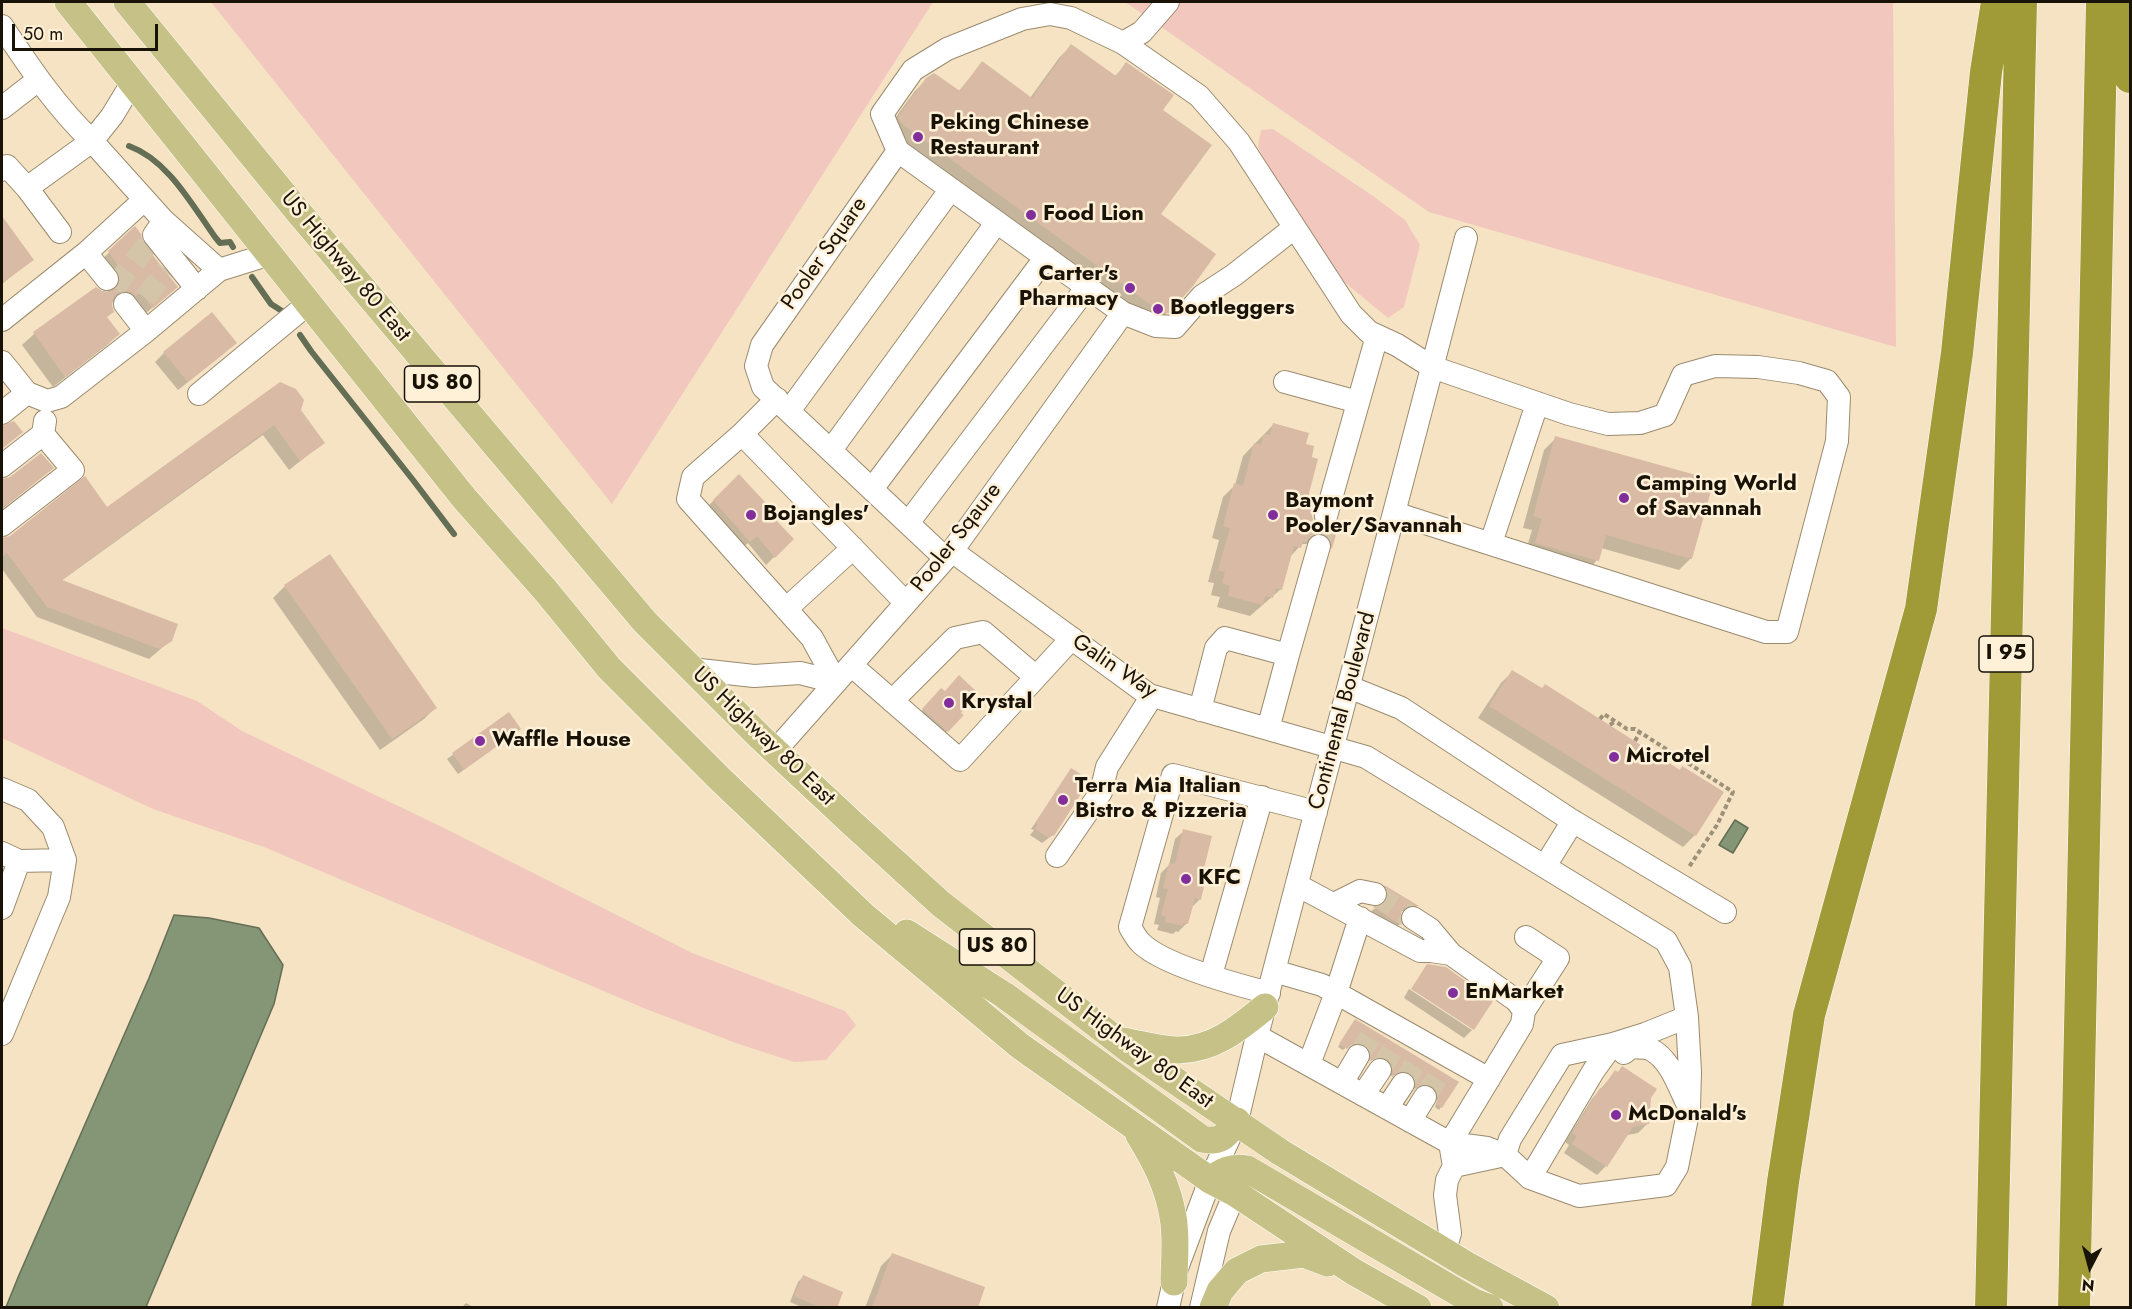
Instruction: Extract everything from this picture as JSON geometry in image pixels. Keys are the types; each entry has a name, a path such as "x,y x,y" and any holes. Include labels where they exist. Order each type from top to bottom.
{"highway":[{"path":"1766,1302 1809,1015 1921,609 1957,353 1986,72 1997,2"},
{"name":"I 95","path":"1991,1308 2021,2"},
{"path":"2074,1308 2102,2"},
{"path":"2127,2 2130,77"}],"main road":[{"name":"US 80","path":"68,2 464,498 546,591 609,668 721,780 863,915 1020,1046 1210,1180 1236,1180 1354,1272 1418,1308"},
{"name":"US Highway 80 East","path":"127,2 300,214 645,622 775,751 941,904 1117,1040 1280,1152 1445,1251 1546,1308"},
{"path":"830,883 1004,995 1202,1139 1214,1142 1223,1137 1237,1121"},
{"path":"1117,1040 1177,1050 1207,1046 1233,1034 1269,990"},
{"path":"1134,1126 1157,1163 1174,1218 1171,1295"},
{"path":"1236,1180 1247,1169 1472,1301 1490,1308"},
{"path":"1213,1308 1220,1291 1237,1271 1261,1259 1304,1254 1354,1272"}],"street":[{"path":"1123,43 1142,32 1168,2"},
{"path":"1294,228 1234,275 1202,296 1175,327 1156,326 1123,313 898,151 882,114 913,70 947,49 1022,19 1050,14 1071,18 1123,43 1199,96 1239,142 1351,314 1369,332 1397,345 1432,368 1537,404 1608,424 1640,423 1665,415 1683,375 1715,366 1758,367 1799,373 1827,381 1839,397 1837,441 1787,632 1766,632 1394,513"},
{"path":"2,26 38,80 144,200 155,233 171,266 197,289"},
{"path":"2,108 38,80"},
{"path":"27,188 92,141 112,116 132,83"},
{"name":"Pooler Square","path":"898,151 762,345 756,366 764,387 908,523 949,555"},
{"path":"2,170 7,166 27,188 60,232"},
{"path":"836,682 812,638 688,499 693,477 742,434 783,405 951,189"},
{"path":"2,320 87,253 144,200"},
{"path":"831,450 997,222"},
{"path":"155,233 219,270"},
{"name":"Continental Boulevard","path":"1171,1295 1177,1268 1210,1180 1237,1121 1257,1036 1466,238"},
{"path":"87,253 107,279"},
{"path":"2,413 37,397 61,397 138,312 197,289 219,270 270,254"},
{"path":"872,489 1046,257"},
{"path":"908,523 1087,287"},
{"path":"199,394 309,303"},
{"name":"Pooler Sqaure","path":"775,751 949,555 1123,313"},
{"path":"1326,516 1377,336"},
{"path":"2,362 37,397 43,434 73,470 2,525"},
{"path":"1285,382 1358,402"},
{"path":"1491,543 1537,404"},
{"path":"2,466 43,434"},
{"path":"742,434 906,603"},
{"path":"1268,729 1319,546"},
{"path":"786,609 853,548"},
{"name":"Galin Way","path":"949,555 1072,638 1152,696 1366,757 1666,942 1680,967 1687,1017 1689,1108 1677,1167 1666,1185 1579,1196 1530,1178"},
{"path":"892,701 955,638 983,632 1036,677"},
{"path":"851,665 960,760 1072,638"},
{"path":"1200,710 1216,648 1226,638 1288,655"},
{"path":"691,669 754,676 800,673 836,682"},
{"path":"1348,687 1401,708 1572,821 1725,912"},
{"path":"1057,856 1101,792 1107,766 1152,696"},
{"path":"1316,812 1173,775 1130,927 1140,943 1162,958 1240,986 1269,990 1322,985 1379,1024 1445,1064 1489,1079"},
{"path":"2,789 28,800 53,827 65,860 59,897 2,1034"},
{"path":"1211,975 1262,797"},
{"path":"1545,866 1572,821"},
{"path":"2,908 10,857 65,860"},
{"path":"1297,885 1420,951 1452,954"},
{"path":"1334,904 1360,891 1375,894"},
{"path":"1309,1064 1336,993 1360,918"},
{"path":"1413,918 1430,929 1452,954 1517,1001 1524,1011"},
{"path":"1445,1251 1450,1233 1445,1195 1454,1166 1450,1143 1522,1024 1524,1011 1558,958 1526,937"},
{"path":"1505,1155 1510,1139 1562,1055 1645,1034 1687,1017"},
{"path":"1257,1036 1450,1143 1487,1148 1505,1155 1530,1178 1612,1044"},
{"path":"1551,1143 1573,1127 1619,1056 1631,1047 1649,1048 1658,1054 1674,1074 1689,1108"},
{"path":"1342,1083 1358,1056"},
{"path":"1363,1095 1380,1070"},
{"path":"1388,1108 1403,1084"},
{"path":"1410,1121 1425,1097"},
{"path":"1201,1308 1219,1231 1236,1180 1237,1121"},
{"path":"1454,1166 1505,1155"}],"path":[{"path":"1600,719 1604,714 1628,729 1635,729 1733,792 1717,825 1677,884"},
{"path":"1610,725 1614,721"},
{"path":"1635,741 1640,732"}],"shaded area":[{"path":"211,2 933,2 612,504"},
{"path":"1125,2 1893,2 1896,347 1429,212"},
{"path":"1273,129 1405,220 1420,245 1404,307 1388,318 1337,276 1269,168 1258,147 1261,130"},
{"path":"2,628 197,701 242,731 444,828 692,953 845,1011 856,1025 826,1060 794,1062 646,1009 264,847 153,809 2,738"},
{"path":"1735,820 1748,828 1733,853 1719,845"},
{"path":"174,915 209,918 259,928 283,965 274,1004 146,1307 6,1307 149,978"}],"building":[{"path":"1071,44 1116,76 1126,62 1174,95 1163,110 1212,145 1161,214 1216,254 1193,286 1169,313 1162,313 901,123 898,117 926,78 934,73 960,91 982,61 1032,98"},
{"path":"2,216 34,260 2,283"},
{"path":"135,226 141,234 143,243 178,287 153,308 141,293 136,296 124,291 116,294 112,305 114,312 107,317 120,334 65,377 33,332 96,287 109,292 116,289 120,283 118,271 121,270 108,251"},
{"path":"212,312 237,343 188,382 163,352"},
{"path":"280,382 296,389 304,400 301,410 325,443 300,461 274,425 62,580 178,624 172,641 160,649 47,607 7,553 2,557 2,538 10,536 85,476 107,507"},
{"path":"14,421 23,432 2,449 2,426"},
{"name":"Baymont Pooler/Savannah","path":"1273,423 1309,433 1306,444 1314,446 1312,457 1318,459 1307,501 1314,503 1311,512 1313,520 1317,526 1329,529 1335,526 1340,519 1332,549 1329,537 1322,533 1310,536 1306,542 1303,542 1301,548 1294,546 1282,590 1276,588 1273,598 1265,596 1263,605 1228,596 1230,586 1222,583 1225,572 1218,570 1230,528 1223,526 1234,483 1243,486 1254,443 1261,445 1264,434 1270,435"},
{"name":"Camping World of Savannah","path":"1555,436 1714,480 1692,559 1606,535 1599,561 1535,543 1542,519 1533,516"},
{"path":"41,453 54,468 2,508 2,479 10,477"},
{"name":"Bojangles'","path":"739,474 776,514 773,517 794,539 775,558 757,536 750,542 713,500"},
{"path":"330,554 437,708 392,739 284,585"},
{"name":"Microtel","path":"1512,670 1542,688 1545,684 1680,770 1682,766 1724,792 1696,836 1489,706"},
{"name":"Krystal","path":"959,675 978,693 961,713 964,715 948,732 922,709 941,688 945,691"},
{"path":"509,712 521,729 464,770 452,753"},
{"name":"Terra Mia Italian Bistro & Pizzeria","path":"1071,768 1090,780 1054,836 1052,834 1049,838 1035,829 1038,824 1035,823"},
{"name":"KFC","path":"1183,829 1212,836 1204,868 1208,869 1201,900 1195,898 1188,924 1183,923 1183,926 1165,922 1166,917 1161,915 1168,889 1163,888 1169,863 1175,864"},
{"path":"1384,885 1419,906 1407,906 1402,910 1401,925 1373,907 1385,903 1388,897 1388,890"},
{"name":"EnMarket","path":"1427,964 1446,967 1493,1001 1474,1030 1411,989"},
{"name":"EnMarket","path":"1355,1019 1459,1082 1442,1108 1436,1104 1437,1091 1432,1085 1425,1084 1416,1088 1415,1078 1404,1071 1392,1077 1392,1064 1382,1057 1370,1061 1370,1050 1364,1044 1352,1044 1347,1049 1339,1044"},
{"name":"McDonald's","path":"1622,1066 1657,1089 1651,1098 1649,1124 1633,1127 1607,1167 1572,1144 1577,1136 1572,1133 1600,1088 1602,1089 1615,1070 1618,1072"},
{"path":"892,1253 985,1287 978,1308 872,1308"},
{"path":"803,1275 843,1292 837,1308 822,1308 794,1296"}],"waterway":[{"path":"129,146 156,162 178,185 220,243 230,242 233,247"},
{"path":"252,277 271,304 282,311"},
{"path":"300,335 454,534"}],"tunnel":[{"path":"114,288 148,244"},
{"path":"145,298 167,270"},
{"path":"1319,546 1326,516"},
{"path":"1375,894 1413,918"},
{"path":"1358,1056 1375,1030"},
{"path":"1380,1070 1397,1043"},
{"path":"1403,1084 1419,1057"},
{"path":"1425,1097 1441,1071"}],"place":[{"name":"Peking Chinese Restaurant","path":"918,137"},
{"name":"Food Lion","path":"1031,215"},
{"name":"Carter's Pharmacy","path":"1130,288"},
{"name":"Bootleggers","path":"1158,309"},
{"name":"Camping World of Savannah","path":"1624,498"},
{"name":"Bojangles'","path":"751,515"},
{"name":"Baymont Pooler/Savannah","path":"1273,515"},
{"name":"Krystal","path":"949,703"},
{"name":"Waffle House","path":"480,741"},
{"name":"Microtel","path":"1614,757"},
{"name":"Terra Mia Italian Bistro & Pizzeria","path":"1063,800"},
{"name":"KFC","path":"1186,879"},
{"name":"EnMarket","path":"1453,993"},
{"name":"McDonald's","path":"1616,1115"}]}
